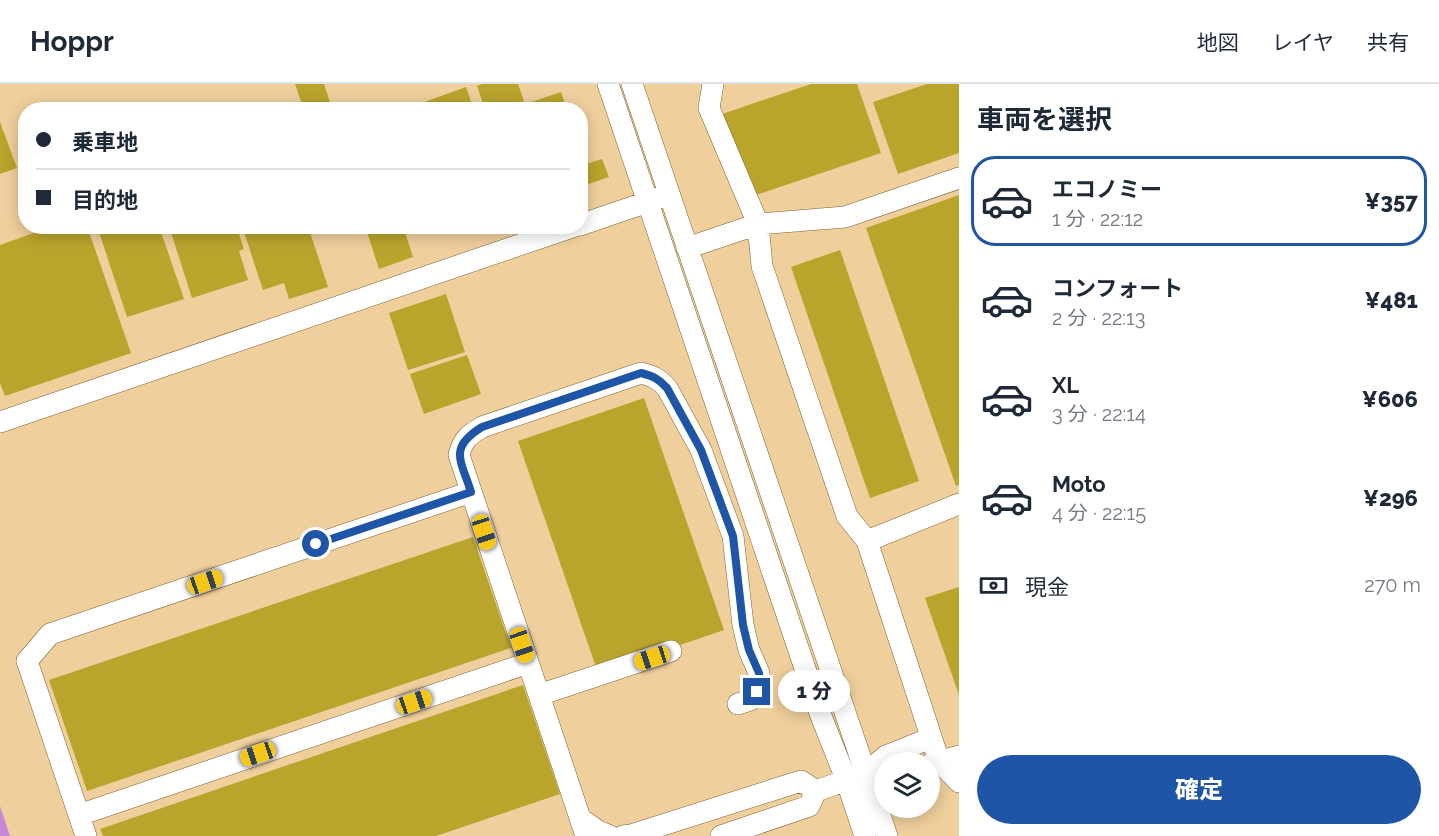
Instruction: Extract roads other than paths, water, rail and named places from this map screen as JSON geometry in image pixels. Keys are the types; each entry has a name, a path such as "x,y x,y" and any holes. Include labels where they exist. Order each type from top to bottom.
{"street":[{"path":"608,84 818,704 866,776 865,836"},
{"path":"632,84 887,836"},
{"path":"713,84 709,108 758,224 762,266 847,516 867,541 932,738 943,760 959,782"},
{"path":"687,248 758,224 845,217 959,178"},
{"path":"588,222 669,194"},
{"path":"0,422 552,234"},
{"path":"610,836 584,828 567,759 539,695 459,455 469,435 482,427 641,373 652,375 660,380 667,388 701,450 733,536 743,625 760,682 757,692 750,700 738,704"},
{"path":"86,836 27,661 50,634 471,492"},
{"path":"867,541 959,504"},
{"path":"539,695 671,651"},
{"path":"79,815 528,663"},
{"path":"623,836 631,836 801,782 816,791 866,776 886,756 932,738"},
{"path":"721,836 809,806 816,791"}]}
